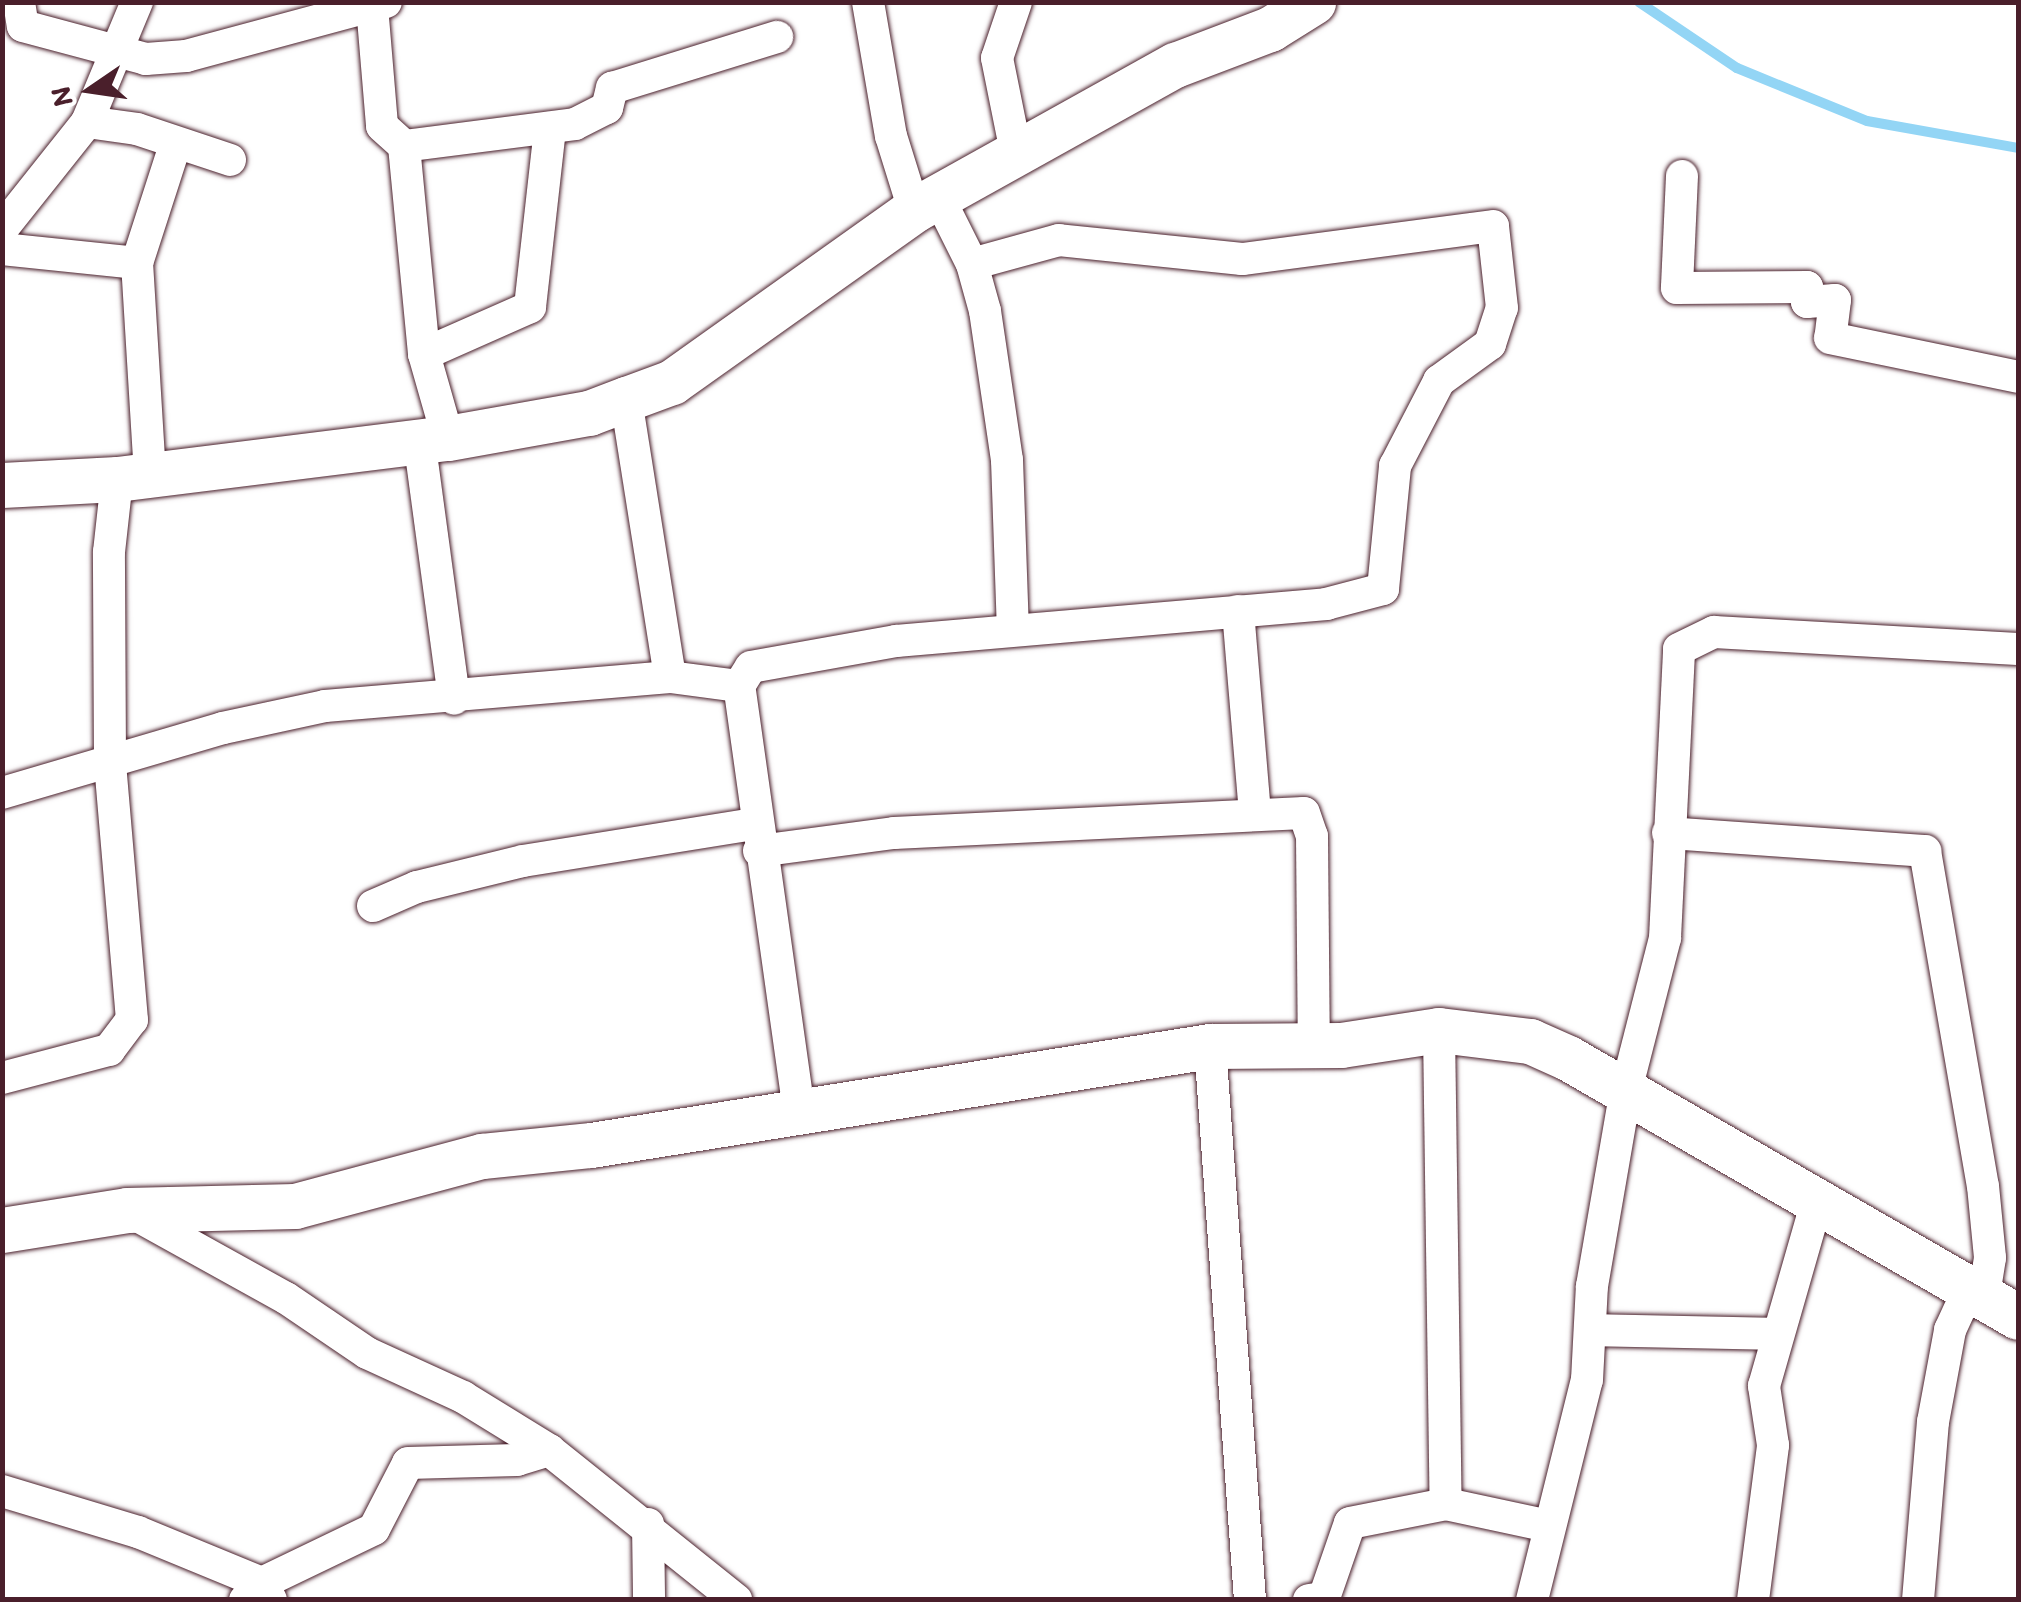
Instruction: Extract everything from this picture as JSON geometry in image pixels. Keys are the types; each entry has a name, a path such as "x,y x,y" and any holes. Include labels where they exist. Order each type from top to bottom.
{"street":[{"path":"19,2 23,26 118,52 186,56 379,4 382,126 404,146 434,438 454,699"},
{"path":"2,229 87,122 137,2"},
{"path":"868,2 891,136 926,203 972,264 986,312 1007,460 1013,628"},
{"path":"1016,2 997,58 1016,152"},
{"path":"2,485 134,477 434,438 589,413 626,400 672,382 926,203 1175,65 1270,29 1312,2"},
{"path":"404,146 550,128 607,108 612,88 778,38"},
{"path":"87,122 136,128 175,145 230,160"},
{"path":"424,354 530,307 550,128"},
{"path":"2,1078 108,1050 132,1020 110,761 109,552 134,477 138,263 175,145"},
{"path":"1682,176 1677,288 1807,287 1808,302 1836,300 1830,338 2018,377"},
{"path":"799,1111 757,838 740,686 751,667 814,652 1013,628 1326,604 1383,589 1395,466 1439,381 1490,344 1502,308 1493,226 1242,260 1059,240 972,264"},
{"path":"2,249 138,263"},
{"path":"626,400 670,677"},
{"path":"1238,611 1255,814"},
{"path":"1532,1600 1587,1380 1590,1330 1625,1094 1666,938 1679,650 1714,632 1909,638 2018,649"},
{"path":"2,793 326,706 454,699 670,677 740,686"},
{"path":"374,906 417,887 524,861 757,838 1304,813 1312,836 1314,1046"},
{"path":"1668,833 1924,851 1982,1186 1990,1258 1990,1303"},
{"path":"2,1230 128,1210 295,1206 482,1156 1210,1046 1314,1046 1439,1030 1530,1041 1818,1198 1990,1303"},
{"path":"1439,1030 1446,1504"},
{"path":"1210,1046 1250,1600"},
{"path":"1753,1600 1773,1445 1764,1386 1818,1198"},
{"path":"128,1210 286,1298 367,1353 462,1396 549,1450 648,1524 736,1600"},
{"path":"1918,1600 1933,1422 1950,1330 1990,1303"},
{"path":"1590,1330 1778,1334"},
{"path":"2,1491 138,1532 260,1594 374,1529 408,1463 517,1460 549,1450"},
{"path":"1309,1600 1324,1598 1350,1523 1446,1504 1549,1526"},
{"path":"648,1524 649,1600"}],"waterway":[{"path":"1639,2 1737,68 1867,121 2018,148"}]}
